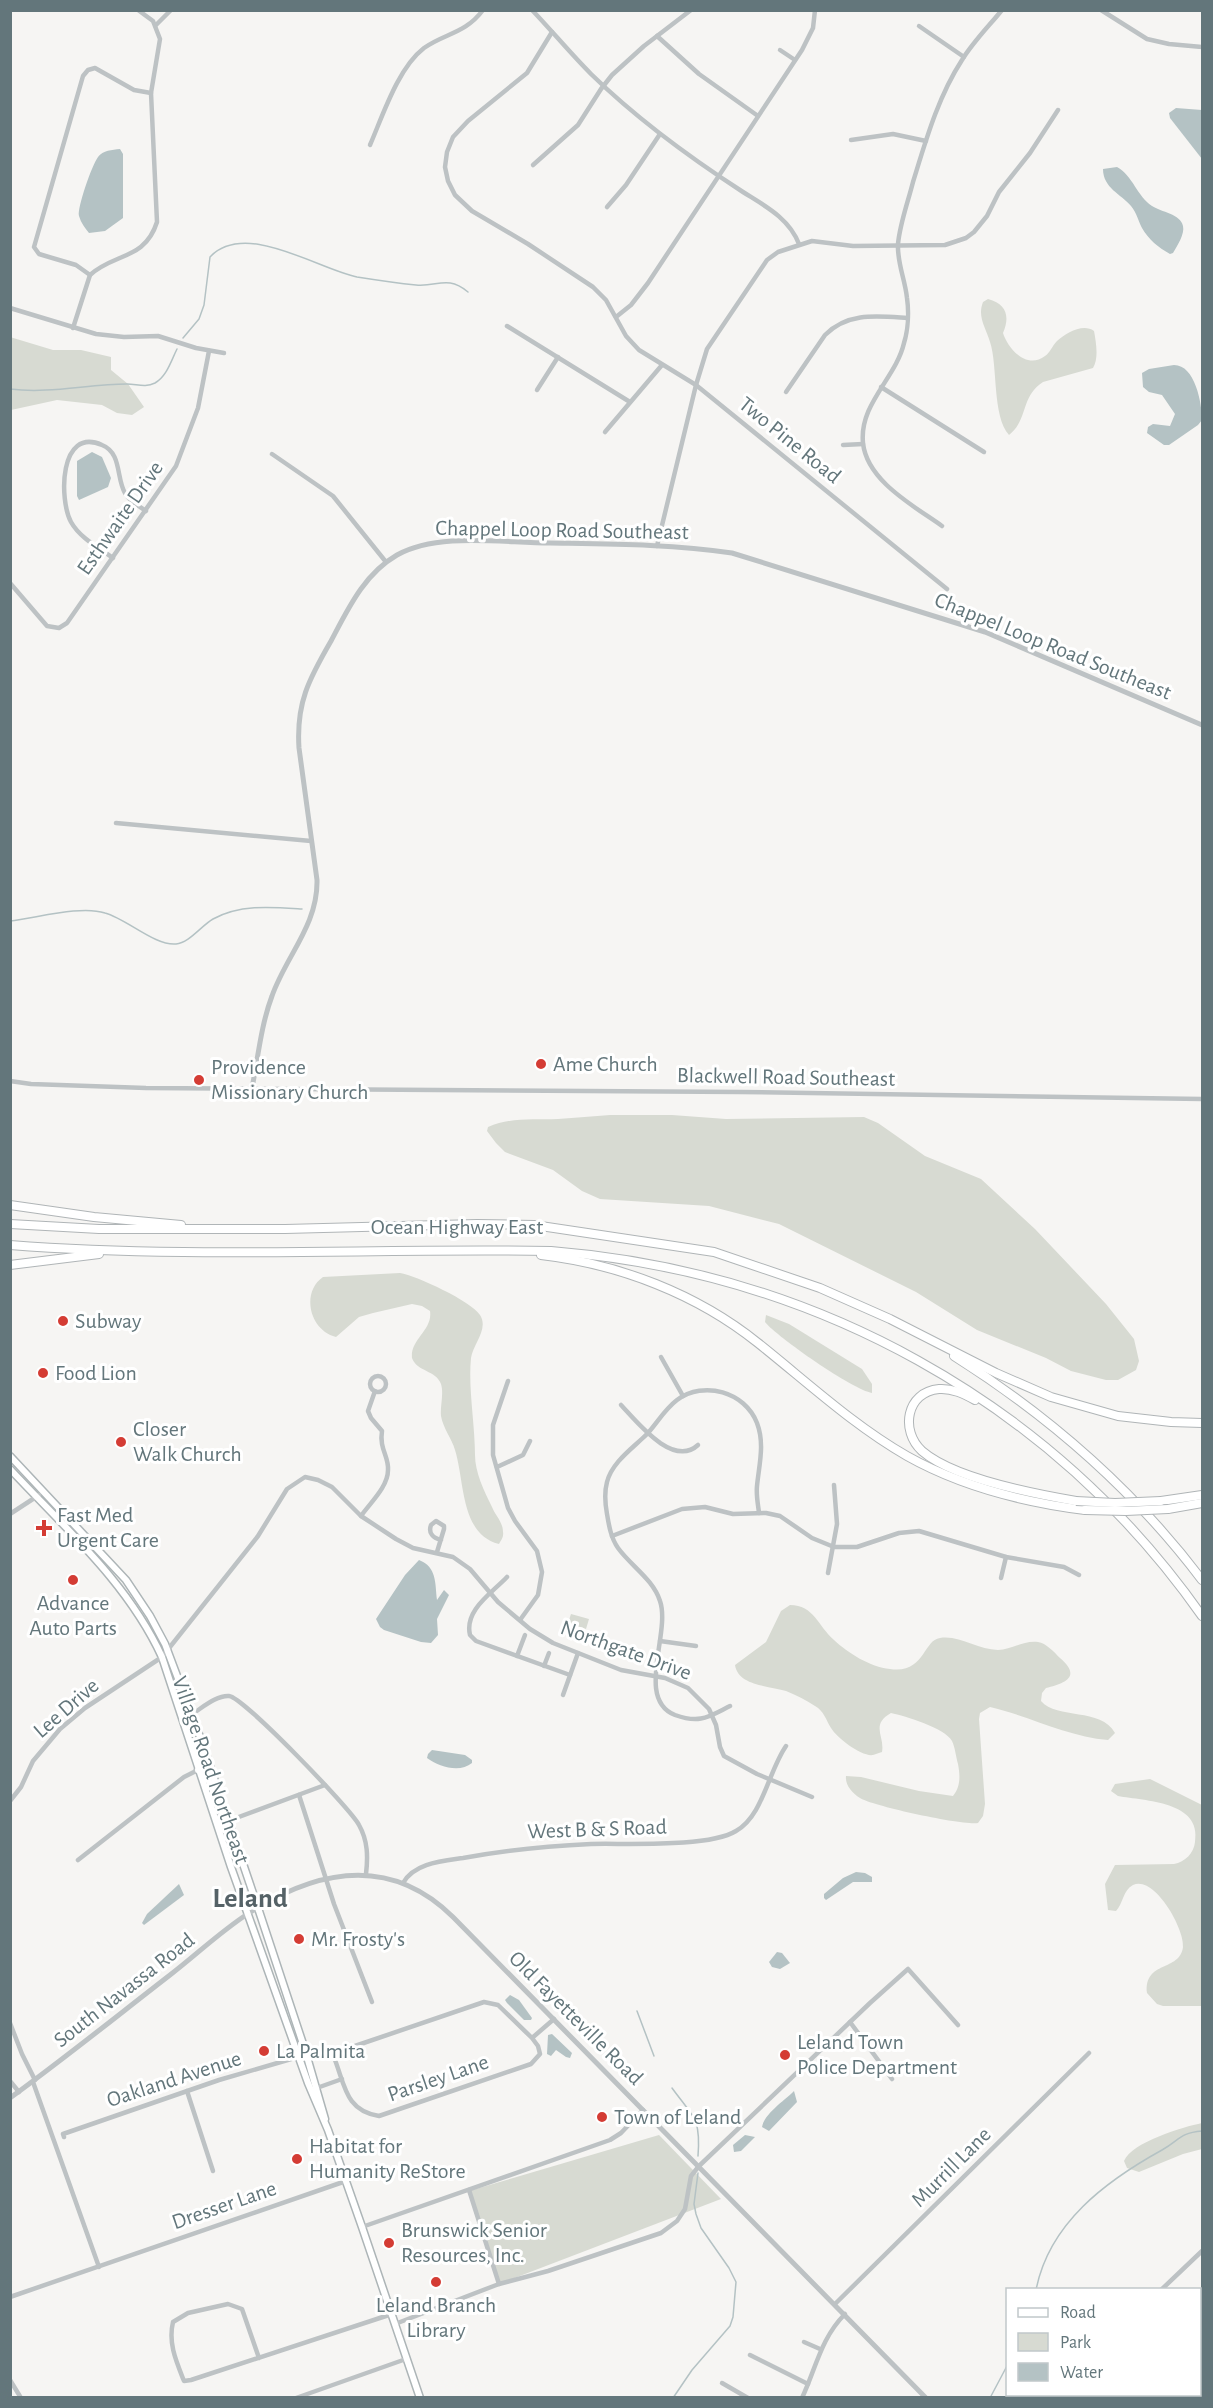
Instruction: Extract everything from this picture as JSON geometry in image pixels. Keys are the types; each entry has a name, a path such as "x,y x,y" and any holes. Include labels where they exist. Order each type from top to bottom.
{"highway":[{"path":"10,1205 94,1217 219,1228"},
{"name":"Ocean Highway East","path":"10,1224 99,1230 534,1225 714,1252 820,1288 890,1319"},
{"name":"Ocean Highway East","path":"10,1245 163,1251 498,1250"},
{"path":"498,1250 551,1251 629,1259 703,1275 758,1290 816,1311 882,1340 954,1381 1013,1422 1073,1471 1128,1525 1203,1616"},
{"path":"498,1250 589,1263 663,1287 697,1304 739,1329 852,1419 909,1457 943,1474 1006,1496 1085,1510 1168,1509 1203,1503"},
{"path":"10,1265 91,1254 163,1251"},
{"path":"890,1319 1018,1384 1068,1403 1131,1418 1203,1423"},
{"path":"890,1319 996,1383 1065,1436 1125,1491 1203,1580"},
{"path":"1013,1422 964,1394 940,1389 920,1396 911,1407 908,1420 909,1432 927,1455 942,1463 1016,1489 1076,1501 1115,1503 1161,1501 1203,1495"}],"main road":[{"name":"Village Road Northeast","path":"10,1456 126,1580 150,1616 168,1650 258,1908 314,2089 420,2397"},
{"name":"Village Road Northeast","path":"10,1468 120,1587 162,1658 198,1770 298,2057 314,2089"},
{"path":"198,1770 203,1770 206,1774 213,1795 231,1828"}],"street":[{"path":"73,328 90,275 135,252 148,240 155,228 158,209 151,93 160,42 156,25 138,10"},
{"path":"156,25 171,10"},
{"path":"370,146 400,80 412,60 430,44 466,28 483,10"},
{"path":"532,10 603,86 660,135 780,217 793,231 799,244"},
{"path":"533,165 578,125 603,86 657,36 691,10"},
{"path":"616,317 643,291 795,60 813,28 816,10"},
{"path":"942,526 884,482 873,468 863,444 864,425 868,412 902,350 907,318 907,298 899,266 898,245 926,141 943,92 964,57 1002,10"},
{"path":"1101,10 1147,39 1169,44 1203,47"},
{"path":"920,26 964,57"},
{"name":"Two Pine Road","path":"552,32 527,73 457,132 447,152 446,174 451,189 466,207 586,282 606,300 634,345 696,385 947,589"},
{"path":"657,36 699,74 758,116"},
{"path":"780,50 795,60"},
{"path":"90,275 76,265 39,254 34,247 83,76 88,69 95,68 134,90 151,93"},
{"path":"657,546 696,385 707,349 760,269 778,252 812,241 853,246 955,243 974,232 987,216 999,192 1030,153 1058,111"},
{"path":"851,140 893,134 926,141"},
{"path":"607,207 627,185 660,135"},
{"path":"10,309 73,328 118,337 158,336 209,351 224,353"},
{"path":"786,392 833,327 856,317 870,315 907,318"},
{"path":"507,326 630,402"},
{"name":"Esthwaite Drive","path":"10,583 47,626 59,628 67,623 174,470 198,408 209,351"},
{"path":"537,390 558,357"},
{"path":"605,432 662,365"},
{"path":"881,387 984,452"},
{"path":"113,558 78,532 68,516 64,481 66,461 72,452 80,445 90,443 99,444 108,449 115,457 124,492 146,511"},
{"path":"843,446 863,444"},
{"path":"272,454 333,496 386,562"},
{"name":"Chappel Loop Road Southeast","path":"252,1088 272,996 304,934 316,899 316,880 298,727 302,700 310,678 354,600 369,579 386,562 416,547 444,542 657,546 732,553 944,617 1028,649 1203,725"},
{"path":"116,823 311,841"},
{"name":"Blackwell Road Southeast","path":"10,1081 31,1084 146,1088 1203,1099"},
{"path":"662,1357 683,1396"},
{"path":"508,1381 492,1431 492,1448 508,1508 518,1527 533,1544 541,1565 540,1589 534,1602 520,1620"},
{"path":"730,1706 712,1715 692,1720 668,1711 658,1699 656,1676 663,1615 657,1593 622,1554 612,1536 605,1498 608,1479 619,1462 683,1396 702,1390 716,1391 730,1395 749,1409 757,1423 761,1444 757,1489 759,1513"},
{"path":"361,1516 385,1483 389,1468 381,1442 382,1431 368,1411 375,1391"},
{"path":"621,1406 666,1446 678,1451 688,1451 698,1445"},
{"path":"497,1467 523,1455 530,1441"},
{"name":"Northgate Drive","path":"162,1658 258,1536 282,1497 293,1484 305,1477 323,1482 337,1491 361,1516 413,1548 453,1557 470,1569 489,1594 545,1638 627,1672 673,1680 688,1688 705,1703 712,1715 724,1756 812,1797"},
{"path":"828,1573 838,1516 834,1485"},
{"path":"10,1514 44,1491"},
{"path":"612,1536 690,1507 705,1507 739,1515 759,1513 780,1516 812,1538 834,1546 857,1547 899,1533 919,1531 1006,1557 1064,1567 1079,1575"},
{"path":"437,1552 441,1540"},
{"path":"1001,1578 1006,1557"},
{"path":"507,1577 479,1604 471,1618 470,1635 476,1641 570,1675"},
{"path":"517,1656 525,1635"},
{"path":"660,1641 696,1646"},
{"path":"544,1666 549,1653"},
{"path":"563,1695 578,1653"},
{"name":"Lee Drive","path":"10,1801 21,1787 33,1761 60,1730 84,1708 162,1658"},
{"path":"192,1714 220,1697 233,1697 259,1719 344,1804 359,1825 368,1856 366,1874"},
{"name":"West B & S Road","path":"403,1883 416,1869 444,1861 515,1849 588,1844 676,1843 728,1835 745,1825 752,1817 768,1778 786,1746"},
{"path":"78,1860 184,1777 198,1770"},
{"path":"228,1821 325,1785"},
{"path":"299,1795 334,1904 372,2002"},
{"name":"Old Fayetteville Road","path":"258,1908 293,1890 326,1878 366,1874 403,1883 424,1893 440,1905 554,2019 926,2397"},
{"name":"South Navassa Road","path":"10,2098 258,1908"},
{"path":"395,2324 499,2284 548,2271 661,2233 677,2221 685,2209 691,2176 699,2166 908,1970 958,2025"},
{"name":"Parsley Lane","path":"484,2002 498,2005 532,2038 540,2054 531,2064 379,2116 366,2114 352,2104 336,2060 340,2052 484,2002"},
{"path":"532,2038 554,2019"},
{"path":"850,2022 892,2079"},
{"path":"10,2023 34,2081 99,2267"},
{"name":"Murrill Lane","path":"835,2304 1089,2053"},
{"name":"Oakland Avenue","path":"64,2137 63,2134 187,2091 298,2057"},
{"path":"314,2089 342,2079"},
{"path":"10,2081 19,2092"},
{"path":"187,2091 213,2171"},
{"path":"362,2227 610,2140 621,2133 644,2110"},
{"name":"Dresser Lane","path":"10,2297 346,2181"},
{"path":"470,2190 499,2284"},
{"path":"1162,2288 1203,2252"},
{"path":"259,2358 242,2309 228,2304 188,2313 173,2322 170,2333 174,2358 184,2381 259,2358 392,2314"},
{"path":"802,2397 820,2349 834,2326 845,2314"},
{"path":"804,2342 820,2349"},
{"path":"750,2355 808,2384"},
{"path":"296,2397 406,2360"},
{"path":"10,2380 21,2397"},
{"path":"722,2383 748,2397"}],"green space":[{"path":"988,299 1003,308 1006,322 1003,333 1014,351 1025,359 1038,360 1045,356 1061,338 1080,329 1094,331 1096,340 1093,368 1043,382 1031,394 1020,422 1009,435 1000,416 992,352 981,313 983,302"},
{"path":"10,337 53,350 81,350 111,357 111,370 128,384 144,407 132,415 117,413 102,405 57,400 11,410"},
{"path":"610,1115 672,1115 726,1119 864,1117 878,1123 925,1156 981,1179 1035,1229 1106,1304 1134,1339 1139,1361 1136,1370 1118,1380 1106,1380 1071,1371 1046,1358 977,1330 916,1292 779,1224 709,1206 600,1199 582,1191 553,1170 505,1152 487,1131 488,1127 514,1120"},
{"path":"400,1273 455,1296 475,1309 482,1320 482,1331 472,1353 470,1370 475,1461 483,1488 503,1528 499,1544 486,1538 477,1530 466,1505 455,1450 441,1416 442,1392 439,1379 414,1363 412,1358 414,1345 428,1324 430,1311 412,1304 373,1313 359,1317 336,1337 319,1327 314,1319 310,1301 316,1284 323,1277"},
{"path":"766,1315 789,1324 862,1369 872,1384 872,1393 849,1383 799,1350 765,1322"},
{"path":"790,1605 805,1608 846,1650 882,1668 910,1667 917,1662 934,1640 940,1638 955,1639 998,1650 1028,1642 1041,1643 1050,1648 1066,1665 1070,1670 1070,1675 1065,1681 1046,1688 1042,1693 1041,1701 1057,1710 1100,1720 1115,1733 1108,1740 1093,1738 990,1707 980,1713 979,1719 985,1804 983,1816 978,1823 938,1819 860,1798 848,1786 846,1776 953,1796 959,1784 959,1776 953,1743 948,1736 933,1727 891,1713 885,1717 880,1726 882,1752 868,1755 856,1750 839,1737 821,1710 812,1704 786,1691 756,1684 742,1677 735,1665 766,1642 781,1611"},
{"path":"571,1614 589,1619 586,1629 568,1623"},
{"path":"1150,1779 1202,1805 1202,2006 1163,2006 1157,2004 1147,1993 1151,1975 1176,1960 1183,1947 1174,1917 1159,1896 1142,1884 1133,1885 1127,1890 1116,1911 1108,1910 1105,1884 1115,1865 1174,1864 1182,1861 1193,1850 1195,1828 1190,1818 1181,1811 1156,1802 1118,1796 1111,1791 1115,1784"},
{"path":"1202,2123 1202,2149 1183,2154 1139,2172 1127,2168 1124,2161 1129,2154 1147,2142"},
{"path":"659,2135 721,2199 499,2284 469,2191"}],"water":[{"path":"1176,108 1202,110 1202,159 1170,118 1169,113"},
{"path":"120,149 123,154 123,218 105,231 89,233 82,223 79,211 89,177 95,162 102,153"},
{"path":"1117,167 1127,175 1147,202 1175,216 1181,222 1183,233 1173,253 1166,252 1151,239 1142,228 1135,211 1109,186 1103,169"},
{"path":"1174,365 1187,371 1192,378 1199,395 1202,420 1169,445 1164,445 1147,433 1148,427 1153,424 1170,426 1175,414 1162,395 1149,392 1143,387 1142,373 1149,369"},
{"path":"92,452 102,457 111,478 108,487 79,500 77,461"},
{"path":"419,1560 432,1571 437,1600 444,1590 449,1595 437,1619 438,1635 431,1643 384,1630 376,1619 405,1575"},
{"path":"432,1750 465,1755 472,1760 472,1763 462,1768 443,1766 427,1758"},
{"path":"856,1872 872,1877 872,1882 853,1882 826,1900 824,1898 824,1894 843,1878"},
{"path":"179,1884 184,1895 144,1925 142,1923 147,1914"},
{"path":"777,1952 782,1953 790,1963 780,1969 772,1967 769,1962"},
{"path":"510,1995 519,2000 532,2018 531,2020 524,2020 507,2003 505,2000"},
{"path":"552,2034 572,2053 570,2058 556,2050 551,2056 547,2054 548,2035"},
{"path":"794,2091 797,2102 769,2131 762,2127 770,2113"},
{"path":"745,2135 755,2137 741,2151 734,2152 733,2145"}],"waterway":[{"path":"183,338 199,319 204,305 210,257 225,247 242,243 282,250 357,277 416,285 448,283 468,292"},
{"path":"10,389 54,390 112,384 144,386 159,380 166,372 177,349"},
{"path":"10,921 72,911 95,911 114,916 159,941 176,944 181,943 208,922 223,914 256,908 302,909"},
{"path":"637,2011 654,2056"},
{"path":"672,2088 697,2125 698,2156"},
{"path":"1037,2288 1053,2244 1083,2207 1101,2190 1141,2162 1184,2135 1202,2131"},
{"path":"673,2398 692,2370 730,2326 733,2317 736,2282 701,2228 696,2214 694,2204 698,2173"},
{"path":"990,2398 1006,2368"}],"place":[{"name":"Ame Church","path":"541,1064"},
{"name":"Providence Missionary Church","path":"199,1080"},
{"name":"Subway","path":"63,1321"},
{"name":"Food Lion","path":"43,1373"},
{"name":"Closer Walk Church","path":"121,1442"},
{"name":"Fast Med Urgent Care","path":"44,1528"},
{"name":"Advance Auto Parts","path":"73,1580"},
{"name":"Mr. Frosty's","path":"299,1939"},
{"name":"La Palmita","path":"264,2051"},
{"name":"Leland Town Police Department","path":"785,2055"},
{"name":"Town of Leland","path":"602,2117"},
{"name":"Habitat for Humanity ReStore","path":"297,2159"},
{"name":"Brunswick Senior Resources, Inc.","path":"389,2243"},
{"name":"Leland Branch Library","path":"436,2282"}],"district":[{"name":"Leland","path":"250,1899"}]}
